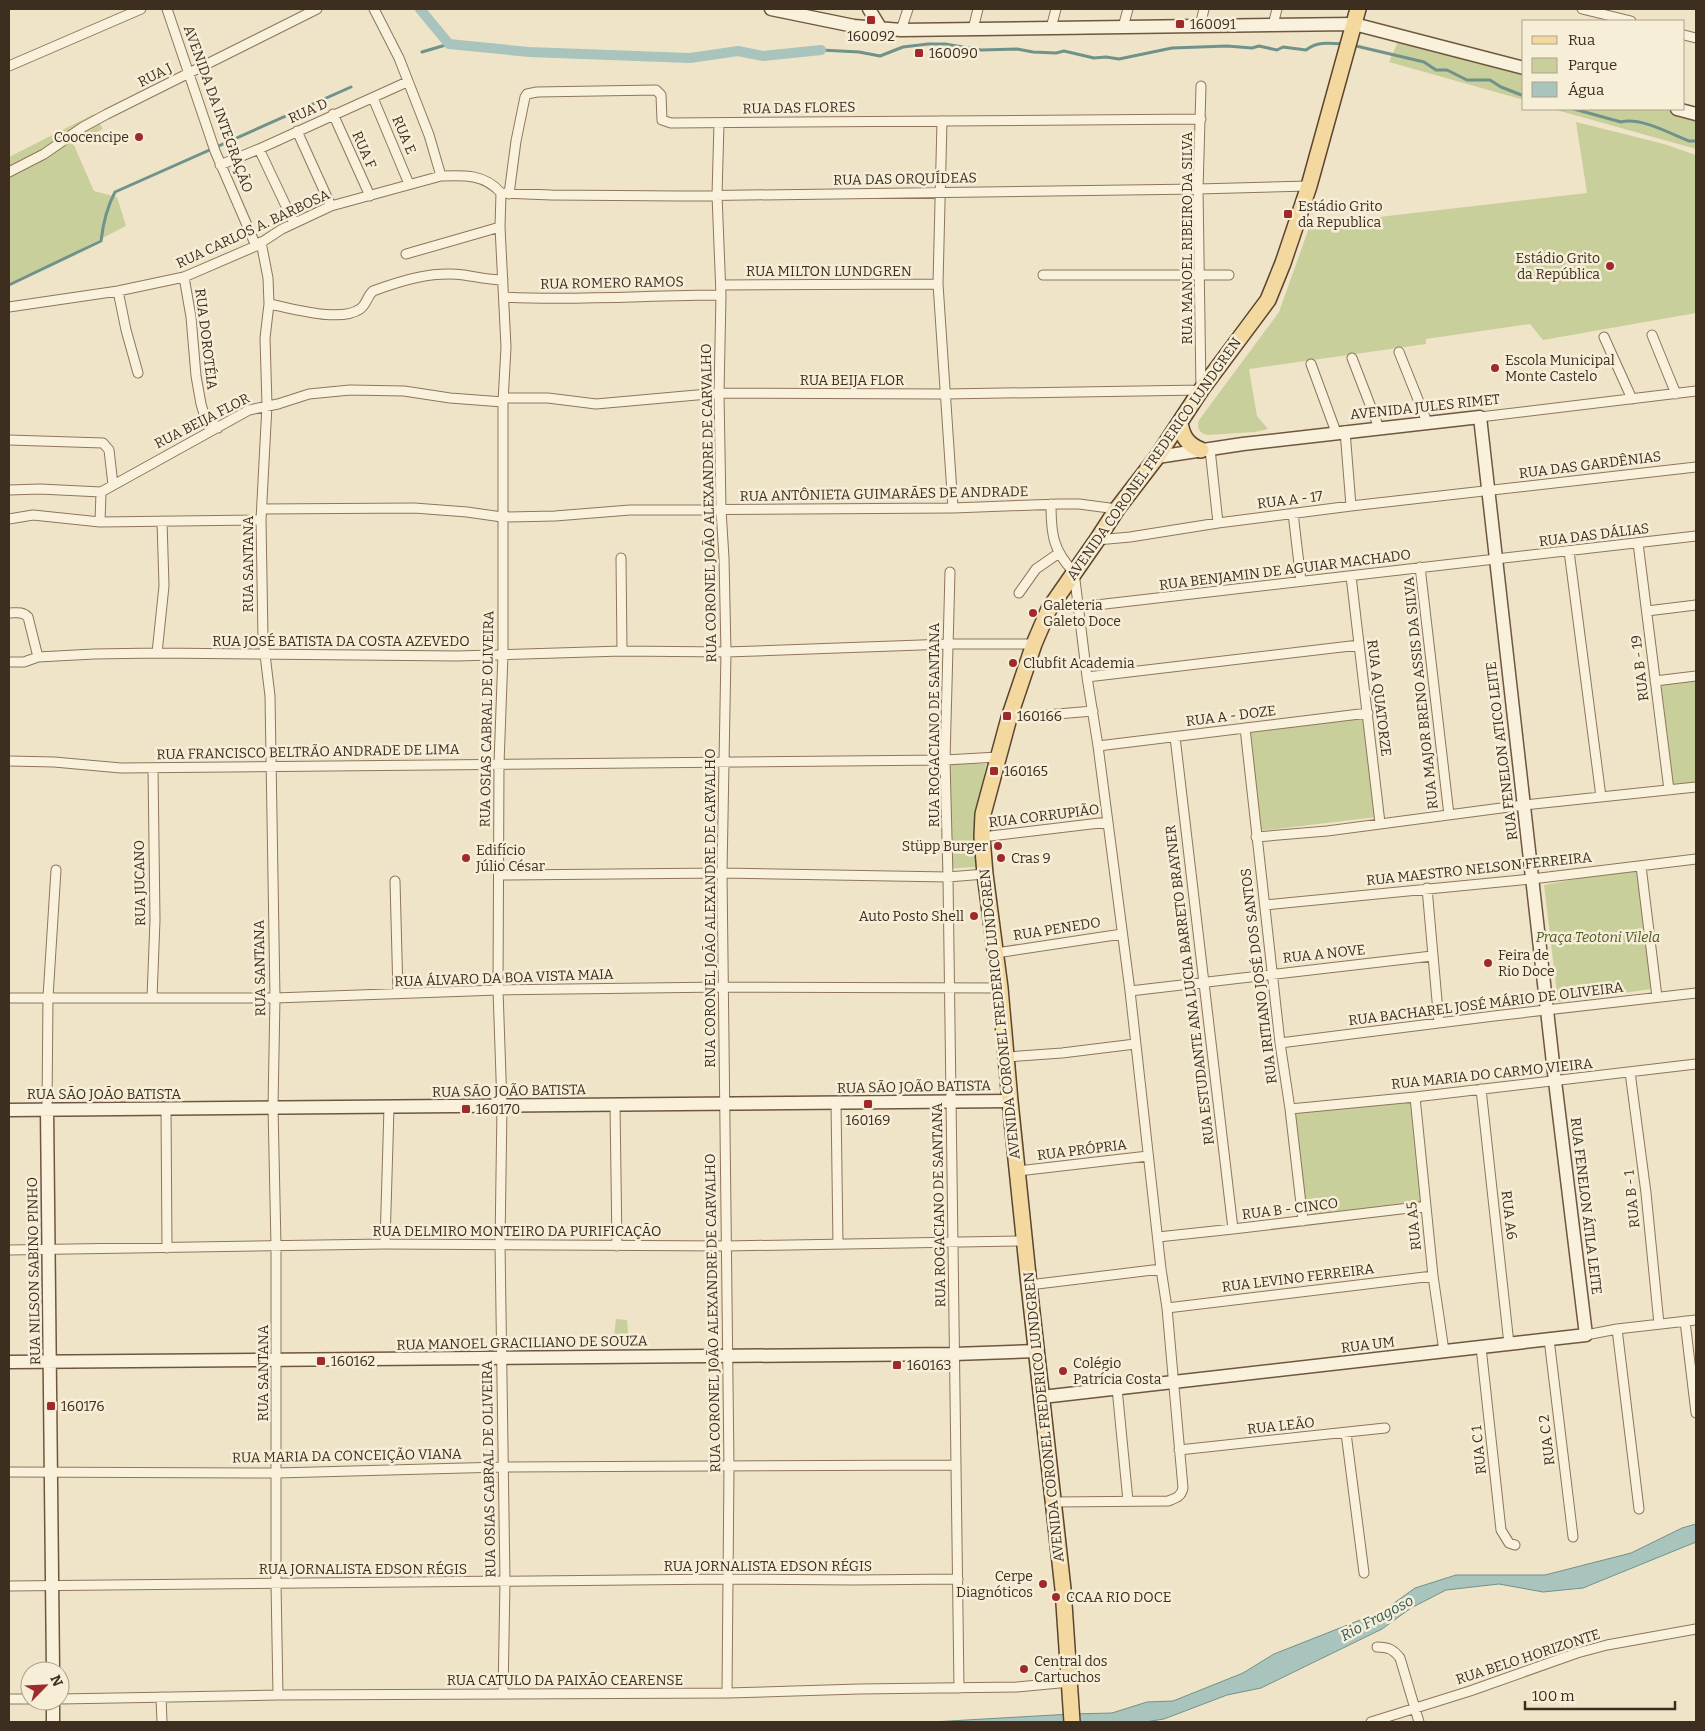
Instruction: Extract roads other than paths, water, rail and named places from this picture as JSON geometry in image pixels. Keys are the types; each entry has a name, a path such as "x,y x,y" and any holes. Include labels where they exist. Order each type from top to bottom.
{"main road":[{"name":"AVENIDA CORONEL FREDERICO LUNDGREN","path":"1071,1717 1066,1614 1036,1352 1000,988 984,874 983,814 1009,718 1034,644 1049,609 1116,509 1157,457 1201,390 1268,300 1283,263 1309,186 1358,9"},
{"path":"1180,422 1181,431 1192,447 1206,450"}],"street":[{"path":"9,66 141,9"},
{"name":"AVENIDA DA INTEGRAÇÃO","path":"167,9 220,165 259,244"},
{"name":"RUA J","path":"9,172 44,154 83,127 106,114 317,9"},
{"path":"374,9 393,45 427,130 441,176"},
{"path":"773,9 854,26 901,30 1200,26 1273,26 1352,30 1522,68"},
{"path":"802,16 813,9"},
{"path":"869,9 880,29"},
{"path":"901,30 908,9"},
{"path":"973,29 978,9"},
{"path":"1051,28 1056,9"},
{"path":"1123,27 1128,9"},
{"path":"1200,26 1204,9"},
{"path":"1273,26 1277,9"},
{"path":"1582,9 1619,20 1622,9"},
{"name":"RUA D","path":"220,165 407,82"},
{"name":"RUA MANOEL RIBEIRO DA SILVA","path":"1201,86 1198,189 1201,390"},
{"name":"RUA DAS FLORES","path":"505,194 522,107 525,97 531,93 601,89 656,90 660,94 661,116 665,122 1201,119"},
{"name":"RUA E","path":"373,98 409,184"},
{"path":"1681,110 1696,114"},
{"name":"RUA F","path":"333,114 370,196"},
{"path":"942,120 938,284 954,508"},
{"name":"RUA CORONEL JOÃO ALEXANDRE DE CARVALHO","path":"719,123 718,195 721,285 719,393 726,652 722,761 722,873 729,1467 727,1693"},
{"path":"297,131 331,206"},
{"path":"259,149 294,224"},
{"name":"RUA CARLOS A. BARBOSA","path":"9,307 118,291 184,277 259,244 331,206 441,176 477,177 495,186 505,194"},
{"name":"RUA DAS ORQUÍDEAS","path":"505,194 718,195 1309,186"},
{"name":"RUA OSIAS CABRAL DE OLIVEIRA","path":"503,1694 504,1582 500,1244 502,1106 498,990 499,764 503,654 503,400 506,347 500,227 505,194"},
{"path":"406,254 500,227"},
{"name":"RUA SANTANA","path":"259,244 268,278 269,304 265,338 267,405 261,520 263,638 270,696 275,998 273,1107 276,1246 276,1584 278,1695"},
{"path":"269,304 312,312 342,315 356,312 362,308 373,291 408,278 446,274 503,280"},
{"path":"1043,275 1230,275"},
{"name":"RUA DOROTÉIA","path":"184,277 201,404 204,414 218,428"},
{"name":"RUA MILTON LUNDGREN","path":"721,285 938,284"},
{"path":"118,291 138,373"},
{"name":"RUA ROMERO RAMOS","path":"504,297 548,299 642,295 721,295"},
{"path":"1652,335 1676,394"},
{"path":"1604,337 1632,399"},
{"path":"1398,352 1427,422"},
{"path":"1352,358 1379,428"},
{"path":"1311,364 1340,432 1351,506"},
{"name":"RUA BEIJA FLOR","path":"102,492 250,410 278,404 309,394 377,390 404,391 450,398 503,400 548,398 596,404 719,393 945,394 1201,390"},
{"name":"AVENIDA JULES RIMET","path":"1157,457 1340,432 1696,391"},
{"name":"RUA FENELON ATICO LEITE","path":"1480,417 1555,1081"},
{"path":"9,440 103,443 109,450 113,485"},
{"path":"1206,450 1218,523"},
{"name":"RUA DAS GARDÊNIAS","path":"1488,491 1696,467"},
{"path":"9,490 40,489 102,492 100,522"},
{"name":"RUA A - 17","path":"1097,540 1130,537 1293,513 1488,491"},
{"path":"1051,504 1051,521 1055,545 1063,561 1074,572 1098,746 1130,991 1167,1308 1183,1488 1181,1494 1168,1501 1054,1502"},
{"name":"RUA ANTÔNIETA GUIMARÃES DE ANDRADE","path":"262,509 414,508 502,517 555,516 630,510 954,508 1051,504 1079,504 1116,509"},
{"path":"1293,513 1301,581"},
{"path":"9,519 33,515 100,522 261,520"},
{"path":"157,653 164,586 162,521"},
{"name":"RUA DAS DÁLIAS","path":"1495,560 1696,536"},
{"name":"RUA B - 19","path":"1638,543 1669,790"},
{"path":"1569,551 1601,797"},
{"path":"1019,593 1036,569 1059,553"},
{"path":"621,558 622,651"},
{"name":"RUA BENJAMIN DE AGUIAR MACHADO","path":"1079,608 1495,560"},
{"name":"RUA MAJOR BRENO ASSIS DA SILVA","path":"1420,568 1449,815"},
{"name":"RUA ROGACIANO DE SANTANA","path":"950,572 945,760 959,1688"},
{"name":"RUA A QUATORZE","path":"1351,576 1380,823"},
{"path":"1647,611 1696,605"},
{"path":"9,612 20,612 28,617 38,657"},
{"name":"RUA JOSÉ BATISTA DA COSTA AZEVEDO","path":"9,662 24,662 38,657 63,655 157,653 408,656 622,651 726,652 948,644 1034,644"},
{"path":"1087,677 1359,645"},
{"path":"1655,681 1696,676"},
{"path":"1009,718 1093,711"},
{"name":"RUA A - DOZE","path":"1098,746 1368,714"},
{"name":"RUA IRITIANO JOSÉ DOS SANTOS","path":"1245,728 1280,1043 1303,1221"},
{"name":"RUA ESTUDANTE ANA LUCIA BARRETO BRAYNER","path":"1175,737 1233,1230"},
{"name":"RUA FRANCISCO BELTRÃO ANDRADE DE LIMA","path":"9,761 54,762 121,768 153,768 945,760 998,757"},
{"name":"RUA JUCANO","path":"152,998 155,920 153,768"},
{"path":"1256,837 1327,831 1380,823 1696,787"},
{"name":"RUA CORRUPIÃO","path":"982,837 1108,822"},
{"name":"RUA MAESTRO NELSON FERREIRA","path":"1265,905 1532,879 1696,859"},
{"path":"1641,866 1657,997"},
{"name":"RUA NILSON SABINO PINHO","path":"53,1661 47,1109 48,997 56,870"},
{"path":"499,875 722,873 948,877 984,874"},
{"path":"394,881 398,994"},
{"path":"1427,888 1439,1023"},
{"name":"RUA PENEDO","path":"996,953 1122,934"},
{"name":"RUA A NOVE","path":"1130,991 1432,956"},
{"name":"RUA ÁLVARO DA BOA VISTA MAIA","path":"9,998 275,998 498,990 724,987 1000,988"},
{"name":"RUA BACHAREL JOSÉ MÁRIO DE OLIVEIRA","path":"1280,1043 1696,993"},
{"path":"1007,1057 1062,1053 1135,1044"},
{"name":"RUA MARIA DO CARMO VIEIRA","path":"1290,1109 1415,1097 1696,1064"},
{"name":"RUA B - 1","path":"1630,1072 1646,1193 1660,1324"},
{"name":"RUA FENELON ÁTILA LEITE","path":"1555,1081 1586,1335"},
{"name":"RUA A6","path":"1481,1089 1509,1344"},
{"name":"RUA A5","path":"1415,1097 1433,1276 1444,1351"},
{"name":"RUA SÃO JOÃO BATISTA","path":"9,1110 836,1103 951,1100 1010,1101"},
{"path":"836,1103 838,1244"},
{"path":"615,1105 617,1246"},
{"path":"385,1244 389,1107"},
{"path":"166,1109 167,1248"},
{"name":"RUA PRÓPRIA","path":"1018,1171 1148,1156"},
{"name":"RUA B - CINCO","path":"1158,1237 1233,1230 1426,1206"},
{"name":"RUA DELMIRO MONTEIRO DA PURIFICAÇÃO","path":"9,1250 385,1244 726,1246 1025,1241"},
{"path":"1029,1284 1161,1269"},
{"name":"RUA LEVINO FERREIRA","path":"1167,1308 1433,1276"},
{"name":"RUA UM","path":"1042,1397 1586,1335 1617,1329 1696,1320"},
{"path":"1684,1321 1696,1413"},
{"path":"1617,1329 1639,1510"},
{"name":"RUA C 2","path":"1549,1339 1573,1537"},
{"name":"RUA C 1","path":"1481,1347 1501,1530 1509,1543 1515,1545"},
{"name":"RUA MANOEL GRACILIANO DE SOUZA","path":"9,1362 1036,1352"},
{"path":"1117,1388 1128,1501"},
{"name":"RUA LEÃO","path":"1179,1450 1385,1428"},
{"path":"1346,1433 1364,1573"},
{"name":"RUA MARIA DA CONCEIÇÃO VIANA","path":"9,1472 277,1473 502,1467 956,1465"},
{"name":"RUA JORNALISTA EDSON RÉGIS","path":"9,1586 728,1579 958,1579"},
{"name":"RUA BELO HORIZONTE","path":"1371,1722 1415,1709 1577,1653 1607,1645 1696,1630"},
{"path":"1377,1647 1386,1647 1394,1651 1400,1658 1419,1722"},
{"name":"RUA CATULO DA PAIXÃO CEARENSE","path":"70,1699 278,1695 727,1693 860,1688 1017,1688 1070,1682"},
{"path":"161,1697 162,1722"}],"water":[{"name":"Rio Fragoso","path":"1696,1524 1696,1542 1583,1588 1543,1592 1499,1584 1446,1590 1411,1608 1382,1629 1261,1688 1227,1695 1164,1719 1145,1722 932,1722 1112,1713 1147,1702 1173,1701 1243,1673 1274,1654 1383,1611 1415,1588 1456,1575 1545,1575 1631,1553 1682,1528"}],"waterway":[{"path":"420,9 449,44 529,52 690,58 738,51 763,56 821,50"},
{"path":"422,52 449,44"},
{"path":"821,50 859,52 880,56 903,47 945,44 981,50 1017,49 1056,53 1064,51 1094,58 1119,59 1172,48 1227,46 1252,48 1259,46 1277,50 1283,47 1306,50 1319,44 1344,44"},
{"path":"1352,45 1424,62 1436,70 1447,70 1467,80 1490,80 1501,87 1522,95"},
{"path":"9,285 101,241 106,216 115,192 351,87"},
{"path":"1578,110 1621,122 1629,121 1647,124 1689,141 1696,141"}],"place":[{"name":"160092","path":"871,20"},
{"name":"160091","path":"1180,24"},
{"name":"160090","path":"919,53"},
{"name":"Coocencipe","path":"139,137"},
{"name":"Estádio Grito da Republica","path":"1288,214"},
{"name":"Estádio Grito da República","path":"1610,266"},
{"name":"Escola Municipal Monte Castelo","path":"1495,368"},
{"name":"Galeteria Galeto Doce","path":"1033,613"},
{"name":"Clubfit Academia","path":"1013,663"},
{"name":"160166","path":"1007,716"},
{"name":"160165","path":"994,771"},
{"name":"Stüpp Burger","path":"998,846"},
{"name":"Edifício Júlio César","path":"466,858"},
{"name":"Cras 9","path":"1001,858"},
{"name":"Auto Posto Shell","path":"974,916"},
{"name":"Feira de Rio Doce","path":"1488,963"},
{"name":"160169","path":"868,1104"},
{"name":"160170","path":"466,1109"},
{"name":"160162","path":"321,1361"},
{"name":"160163","path":"897,1365"},
{"name":"Colégio Patrícia Costa","path":"1063,1371"},
{"name":"160176","path":"51,1406"},
{"name":"Cerpe Diagnóticos","path":"1043,1584"},
{"name":"CCAA RIO DOCE","path":"1056,1597"},
{"name":"Central dos Cartuchos","path":"1024,1669"}],"park label":[{"name":"Praça Teotoni Vilela","path":"1598,937"}]}
